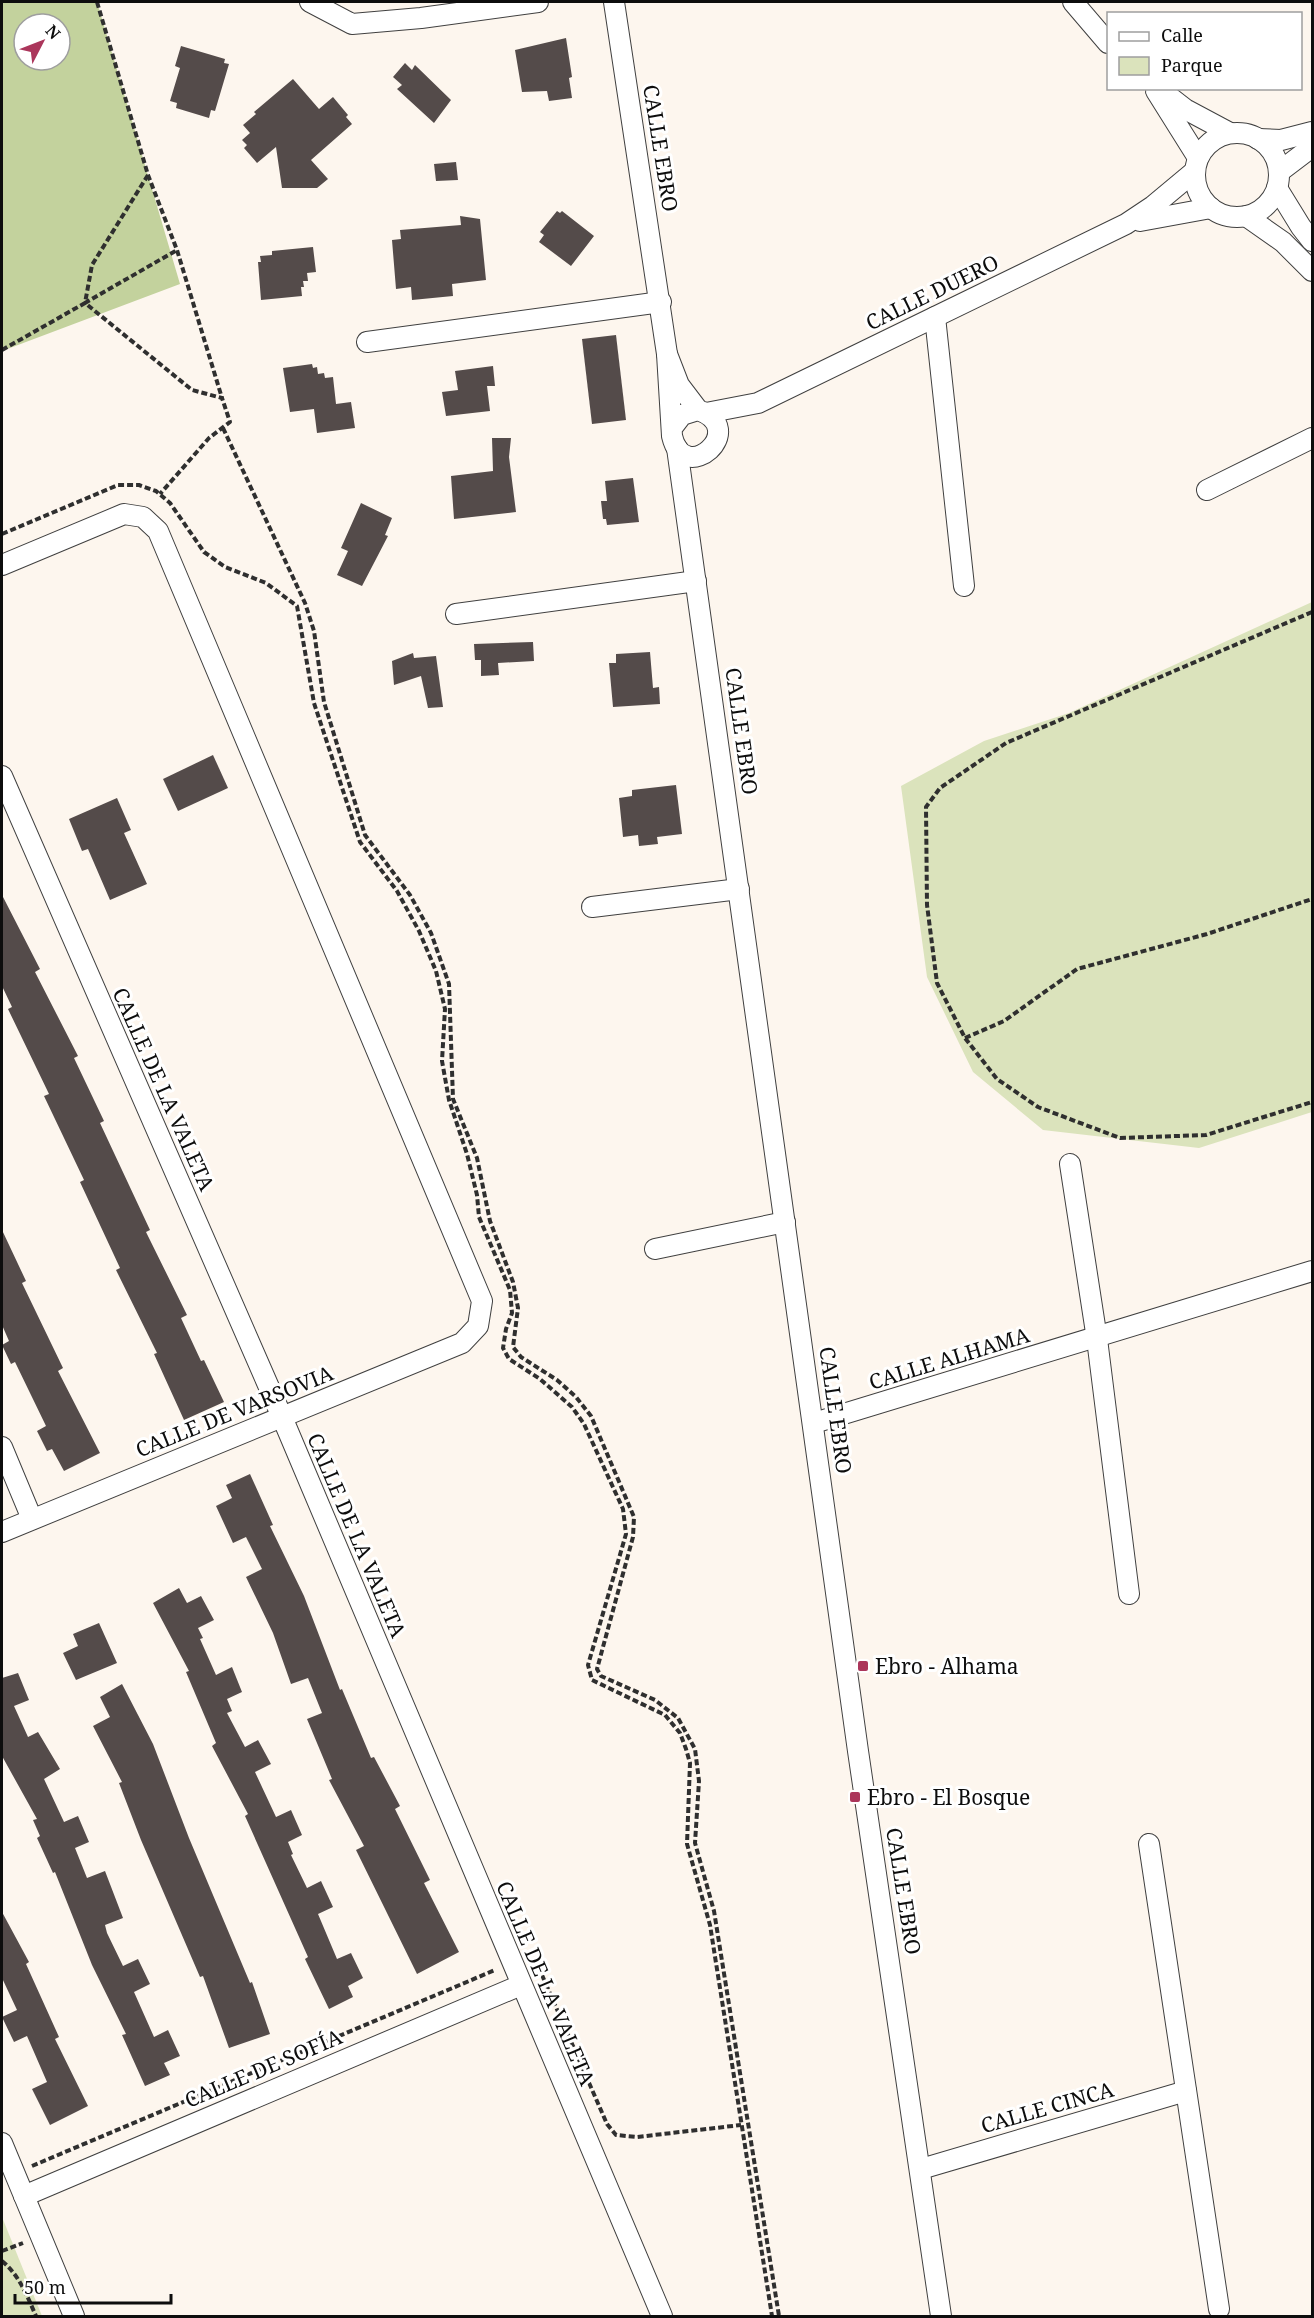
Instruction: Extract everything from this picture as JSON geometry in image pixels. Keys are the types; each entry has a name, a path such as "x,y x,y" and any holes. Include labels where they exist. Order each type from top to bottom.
{"street":[{"path":"310,2 352,24 421,18 538,2"},
{"name":"CALLE EBRO","path":"614,2 661,302 672,428"},
{"path":"1073,2 1107,42"},
{"path":"1158,90 1196,165 1202,198 1211,208 1228,216 1246,216 1265,206 1278,181 1312,147"},
{"path":"1160,90 1185,109 1230,133 1250,134 1269,147 1276,159 1278,181 1301,228 1312,241"},
{"path":"1258,139 1281,140 1312,132"},
{"path":"1196,165 1210,142 1230,133"},
{"name":"CALLE DUERO","path":"710,449 734,423 758,403 1126,224 1153,206 1196,165"},
{"name":"CALLE DUERO","path":"1126,224 1211,208"},
{"path":"1246,216 1283,242 1312,271"},
{"path":"368,342 661,302"},
{"path":"935,317 964,586"},
{"name":"CALLE EBRO","path":"667,354 679,385 702,412"},
{"name":"CALLE DUERO","path":"702,412 758,403"},
{"path":"702,412 714,421 718,431 710,449 694,457 677,448 672,428 681,415 702,412"},
{"path":"1206,490 1312,438"},
{"name":"CALLE EBRO","path":"677,448 688,514 858,1751 941,2316"},
{"name":"CALLE EBRO","path":"688,514 693,477 710,449"},
{"name":"CALLE DE VARSOVIA","path":"2,565 124,514 143,517 158,531 482,1301 478,1326 462,1343 2,1532"},
{"path":"456,614 696,581"},
{"name":"CALLE DE LA VALETA","path":"2,776 282,1417 520,1985 662,2316"},
{"path":"592,907 739,889"},
{"path":"1070,1164 1097,1339 1129,1594"},
{"path":"655,1249 785,1222"},
{"name":"CALLE ALHAMA","path":"814,1423 1097,1339 1312,1271"},
{"path":"2,1448 32,1519"},
{"path":"1149,1844 1219,2309"},
{"name":"CALLE DE SOFÍA","path":"24,2196 520,1985"},
{"name":"CALLE CINCA","path":"921,2169 1186,2091"},
{"path":"2,2143 74,2316"}],"path":[{"path":"97,2 148,176 177,250 230,418 223,428 209,438 160,494"},
{"path":"85,303 92,265 148,176"},
{"path":"2,350 177,250"},
{"path":"85,303 192,390 222,398"},
{"path":"223,428 305,603 314,631 324,702 365,835 410,895 430,933 449,984 453,1099 477,1158 490,1221 513,1282 518,1308 513,1347 521,1357 570,1391 591,1416 634,1517 633,1537 597,1669 601,1676 655,1700 678,1718 695,1749 699,1781 694,1842 714,1911 778,2316"},
{"path":"1312,612 1006,743 940,788 926,807 927,905 937,982 965,1038 997,1079 1038,1107 1120,1138 1206,1135 1312,1102"},
{"path":"965,1038 1004,1022 1077,969 1207,934 1312,899"},
{"path":"553,1998 607,2124 616,2135 637,2137 741,2126"},
{"path":"2,2261 12,2269 36,2316"}],"green space":[{"path":"2,2 97,2 180,284 2,351"},
{"path":"1312,602 1312,1112 1199,1148 1043,1130 973,1072 927,977 901,786 984,741 1069,713"},
{"path":"2,2217 42,2316 2,2316"}],"building":[{"path":"566,38 572,77 569,78 572,98 549,101 547,91 522,92 515,50"},
{"path":"181,46 225,59 224,63 229,64 215,111 211,110 209,118 176,108 177,103 170,101 180,68 175,66"},
{"path":"405,63 412,70 415,65 451,100 434,123 397,89 402,85 393,77"},
{"path":"293,79 319,109 333,97 348,115 346,117 352,124 311,160 328,179 317,188 282,188 276,147 257,163 244,148 247,145 242,140 250,133 243,125 256,114 254,112"},
{"path":"456,162 458,180 436,181 434,164"},
{"path":"557,211 560,213 562,211 594,236 571,266 539,242 544,235 540,232"},
{"path":"460,216 480,219 486,280 452,284 453,296 412,300 411,287 396,289 392,240 401,239 400,230 461,225"},
{"path":"313,247 316,272 307,273 308,281 303,281 304,287 301,287 302,296 261,300 258,262 261,262 260,256 272,255 272,251"},
{"path":"616,335 626,420 592,424 582,339"},
{"path":"312,364 313,368 317,367 318,374 324,373 325,378 333,377 336,404 351,402 355,428 317,433 314,409 290,412 283,368"},
{"path":"493,366 495,386 487,386 490,411 446,416 442,392 458,390 455,371"},
{"path":"492,438 511,438 509,457 516,512 454,519 451,476 493,471"},
{"path":"633,478 639,522 607,525 606,519 603,519 601,501 607,501 605,481"},
{"path":"361,503 392,518 385,535 388,536 362,586 337,575 348,551 341,548"},
{"path":"533,642 534,661 498,663 499,675 481,676 481,660 475,660 474,644"},
{"path":"650,652 653,688 659,687 660,704 613,707 609,663 616,663 616,654"},
{"path":"413,653 414,658 436,656 443,707 428,708 421,676 394,685 392,661"},
{"path":"213,755 228,788 178,811 163,779"},
{"path":"676,785 682,834 657,837 658,844 639,846 638,835 623,837 619,798 632,796 632,790"},
{"path":"117,798 131,830 124,833 147,884 110,900 88,849 82,851 69,819"},
{"path":"2,895 40,969 35,972 78,1056 74,1058 104,1121 100,1123 150,1230 146,1232 187,1315 181,1318 224,1402 184,1420 154,1354 157,1353 116,1270 120,1268 80,1182 84,1180 44,1096 49,1094 8,1009 12,1007 2,986"},
{"path":"2,1230 26,1281 22,1283 63,1368 58,1371 100,1453 64,1471 52,1449 47,1451 37,1431 46,1426 15,1362 11,1364 2,1345 9,1341 2,1325"},
{"path":"250,1474 273,1525 270,1526 304,1596 340,1690 342,1689 371,1758 374,1757 400,1806 395,1809 430,1880 424,1883 459,1952 417,1974 356,1850 364,1846 329,1780 332,1779 307,1719 322,1713 308,1678 291,1684 273,1633 246,1577 262,1569 246,1537 233,1543 216,1506 232,1498 226,1485"},
{"path":"179,1588 187,1603 201,1596 214,1620 198,1628 203,1638 200,1639 216,1675 232,1667 242,1692 227,1699 232,1711 227,1713 245,1747 258,1740 271,1764 255,1772 276,1817 291,1810 302,1835 288,1842 293,1854 291,1855 307,1888 321,1881 333,1907 318,1914 337,1959 351,1953 363,1978 348,1986 353,1997 329,2009 305,1959 308,1957 245,1816 248,1814 212,1746 216,1743 186,1672 189,1671 153,1603"},
{"path":"99,1623 117,1663 76,1680 63,1653 78,1646 73,1634"},
{"path":"18,1673 29,1700 14,1706 28,1737 38,1732 60,1769 44,1779 64,1822 78,1816 89,1842 75,1848 87,1878 105,1871 123,1918 105,1925 107,1933 123,1966 138,1959 150,1984 134,1992 154,2037 168,2030 180,2056 164,2063 170,2075 145,2086 122,2035 126,2034 92,1965 55,1872 53,1873 37,1838 40,1836 33,1820 37,1819 2,1756 2,1678"},
{"path":"122,1684 153,1744 189,1838 250,1983 252,1982 270,2034 229,2048 203,1976 200,1977 141,1840 119,1783 122,1782 93,1726 110,1717 100,1697"},
{"path":"2,1912 29,1962 26,1964 59,2037 55,2039 88,2106 50,2125 32,2089 47,2082 27,2036 14,2042 2,2017 17,2010 2,1978"}],"place":[{"name":"Ebro - Alhama","path":"863,1666"},
{"name":"Ebro - El Bosque","path":"855,1797"}]}
